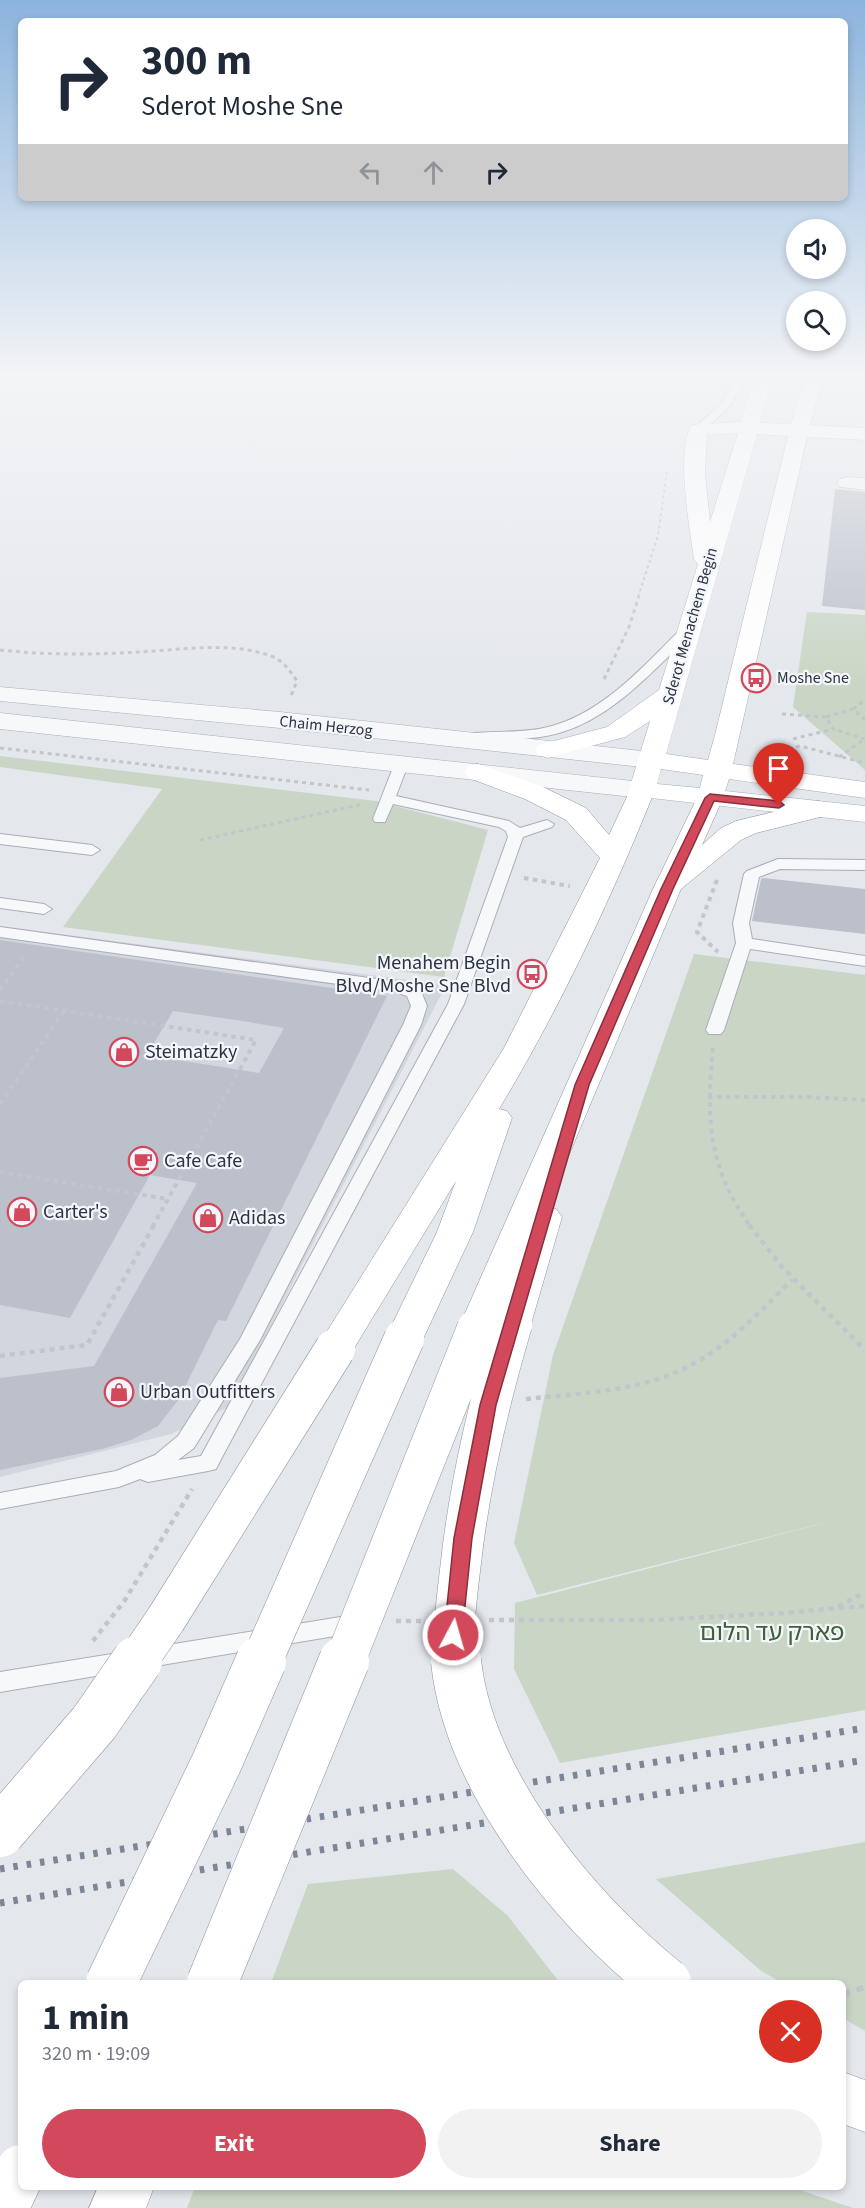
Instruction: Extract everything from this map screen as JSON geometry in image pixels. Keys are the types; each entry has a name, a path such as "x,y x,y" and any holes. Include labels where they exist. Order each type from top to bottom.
{"main road":[{"path":"696,476 707,567"},
{"name":"Sderot Menachem Begin","path":"520,1048 614,856 642,790 734,476"},
{"path":"213,1980 312,1742 494,1326 582,1085 667,889 710,798 728,735 787,476"},
{"path":"548,750 627,727 671,693"},
{"path":"728,735 819,797"},
{"path":"651,760 718,769 819,797 865,814"},
{"path":"478,772 534,794 576,814 614,856"},
{"path":"642,790 710,798 819,797 865,790"},
{"path":"667,889 731,834 819,797"},
{"path":"112,1980 216,1764 404,1339 454,1232 520,1048"},
{"path":"0,1832 94,1723 166,1619 520,1048"},
{"path":"494,1326 488,1405 463,1538 453,1635 458,1673 467,1709 478,1740 515,1813 552,1867 592,1916 630,1954 662,1980"},
{"path":"846,2099 865,2106"},
{"path":"3,2208 18,2176"},
{"path":"117,2208 126,2190"}],"street":[{"name":"Chaim Herzog","path":"0,694 279,720 651,760"},
{"name":"Chaim Herzog","path":"0,721 642,790"}],"lane":[{"path":"444,738 534,733 573,723 605,704 689,629"},
{"path":"380,819 401,765"},
{"path":"389,796 504,824 513,829 516,834"},
{"path":"516,834 547,824"},
{"path":"0,1501 208,1463 456,1004 516,834"},
{"path":"0,838 92,850"},
{"path":"714,1030 744,943 741,922 752,874 778,864 851,863 865,866"},
{"path":"0,903 44,909"},
{"path":"0,932 398,987 414,993 419,1006 412,1025 250,1340 186,1442 163,1461 119,1479"},
{"path":"744,943 865,961"},
{"path":"0,1682 374,1621"},
{"path":"330,1627 349,1718"}],"path":[{"path":"599,685 628,627 658,536 667,476"},
{"path":"0,650 22,653 92,655 231,648 256,651 274,656 284,663 297,681 279,720"},
{"path":"782,714 826,717 853,709 865,700"},
{"path":"853,709 865,720"},
{"path":"826,717 833,729"},
{"path":"793,739 833,729 864,740"},
{"path":"838,757 864,740"},
{"path":"761,758 800,746 865,763"},
{"path":"0,748 389,796"},
{"path":"200,840 389,796"},
{"path":"533,879 542,881"},
{"path":"0,990 38,937"},
{"path":"0,1001 256,1040 87,1345 0,1356"},
{"path":"0,1104 64,1011"},
{"path":"714,1030 708,1097 712,1145 731,1197 760,1240 792,1280 865,1350"},
{"path":"708,1097 806,1097 865,1100"},
{"path":"0,1172 168,1199"},
{"path":"70,1670 125,1600 208,1463"},
{"path":"836,1608 865,1592"},
{"path":"479,1620 654,1620 865,1606"},
{"path":"374,1621 433,1621"},
{"path":"846,1993 865,1987"}],"shaded area":[{"path":"0,926 446,985 229,1407 171,1434 0,1477"}],"green space":[{"path":"807,612 865,615 865,770 793,707"},
{"path":"0,756 376,801 488,830 444,977 63,927 162,789 0,767"},
{"name":"פארק עד הלום","path":"694,954 865,975 865,1710 560,1763 514,1669 515,1603 844,1518 537,1595 514,1543 553,1355"},
{"path":"865,1842 865,2031 846,2020 846,1980 777,1980 760,1970 656,1879"},
{"path":"453,1869 508,1916 558,1980 272,1980 308,1884"},
{"path":"194,2190 800,2190 853,2208 187,2208"}],"building":[{"path":"835,489 865,492 865,610 822,606"},
{"path":"763,878 865,889 865,934 752,921"},
{"path":"0,940 387,996 226,1321 218,1320 179,1399 158,1426 131,1440 102,1449 0,1470 0,1378 94,1366 197,1183 150,1175 70,1318 0,1305","holes":["173,1011 284,1028 259,1073 147,1055"]}],"railway":[{"path":"0,1869 865,1728"},
{"path":"0,1903 865,1760"}],"place":[{"name":"Moshe Sne","path":"756,678"},
{"name":"Menahem Begin Blvd/Moshe Sne Blvd","path":"532,974"},
{"name":"Steimatzky","path":"124,1052"},
{"name":"Cafe Cafe","path":"143,1161"},
{"name":"Carter's","path":"22,1212"},
{"name":"Adidas","path":"208,1218"},
{"name":"Urban Outfitters","path":"119,1392"}],"route":[{"path":"453,1635 463,1538 488,1405 582,1085 667,889 710,798 779,805"}]}
